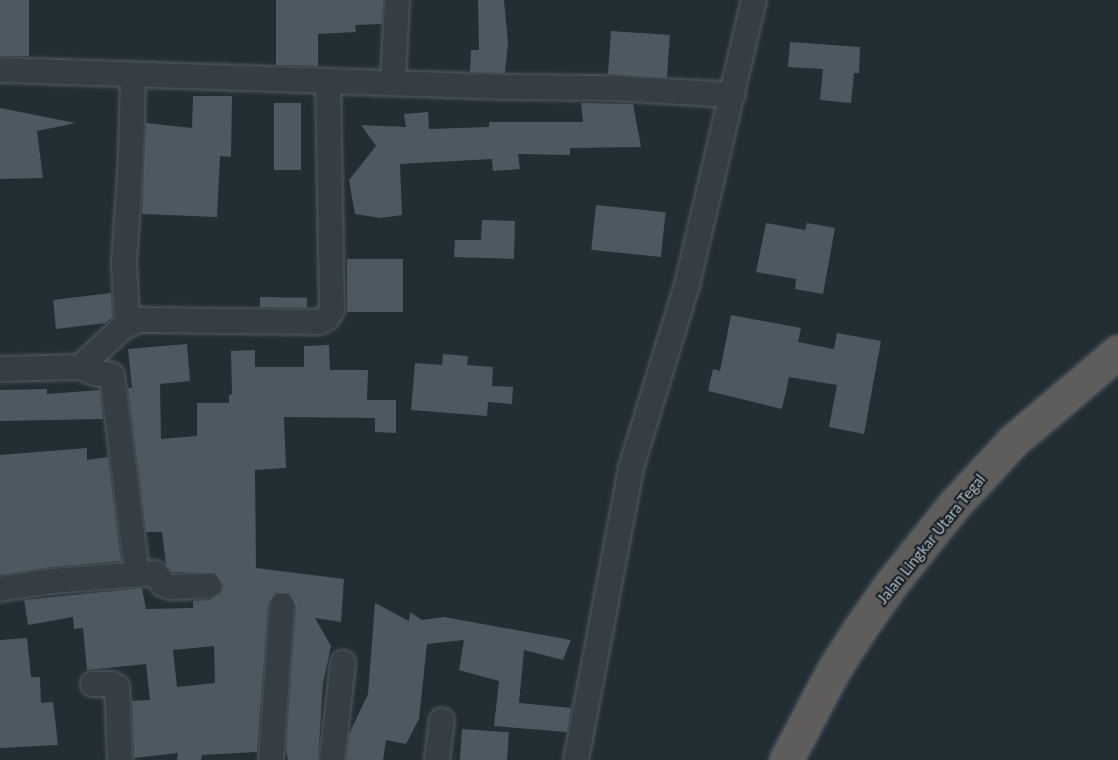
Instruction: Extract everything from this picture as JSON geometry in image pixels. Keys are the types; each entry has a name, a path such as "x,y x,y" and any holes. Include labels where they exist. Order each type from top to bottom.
{"highway":[{"name":"Jalan Lingkar Utara Tegal","path":"786,760 834,669 891,584 953,506 1013,441 1118,352"}],"street":[{"path":"393,83 397,0"},
{"path":"576,760 631,468 687,285 754,0"},
{"path":"0,70 133,76 232,75 328,81 612,88 733,95"},
{"path":"127,324 123,263 131,157 133,76"},
{"path":"80,367 127,324 138,320 319,321 327,318 332,310 328,81"},
{"path":"0,369 80,367 95,373 112,375 137,574"},
{"path":"0,590 52,581 155,573 163,584 171,587 209,586"},
{"path":"271,760 282,605"},
{"path":"332,760 344,663"},
{"path":"93,684 112,684 117,687 120,760"},
{"path":"437,760 442,720"}],"building":[{"path":"0,0 29,0 29,56 0,56"},
{"path":"276,0 383,0 382,24 355,25 356,32 318,34 318,66 276,65"},
{"path":"478,0 504,0 508,43 505,73 470,72 471,50 479,50"},
{"path":"611,31 670,35 667,78 608,74"},
{"path":"790,42 860,47 859,73 854,73 851,103 820,100 823,69 788,67"},
{"path":"193,96 232,96 231,157 220,156 217,217 142,214 146,123 192,128"},
{"path":"274,103 301,103 301,170 274,170"},
{"path":"581,103 633,104 641,147 570,148 570,155 518,154 520,169 493,171 492,159 400,164 402,215 380,218 355,214 349,180 376,146 361,125 406,127 404,114 428,112 429,129 489,127 489,122 583,122"},
{"path":"0,108 76,123 37,131 43,178 0,179"},
{"path":"596,205 666,212 661,257 591,250"},
{"path":"482,220 515,221 514,259 454,257 455,240 481,240"},
{"path":"766,223 805,230 807,223 835,228 823,294 795,289 796,279 756,272"},
{"path":"347,259 403,259 403,312 347,312"},
{"path":"111,293 112,317 106,323 56,329 53,300"},
{"path":"260,297 307,298 307,308 260,307"},
{"path":"731,315 801,328 798,342 834,349 837,333 881,341 864,434 829,427 837,385 789,377 782,409 708,391 713,369 720,371"},
{"path":"187,344 190,381 160,384 161,439 197,436 197,403 229,403 229,395 232,394 231,351 255,350 255,367 304,367 304,346 329,345 330,370 368,370 367,400 396,400 396,433 375,432 375,418 284,417 286,468 255,470 256,568 344,579 341,622 315,618 331,646 323,683 318,760 288,760 286,749 296,606 289,593 275,593 268,604 257,752 202,755 201,760 177,760 178,753 134,758 132,701 150,700 146,664 87,670 83,628 74,629 73,617 28,625 24,600 142,588 146,609 193,608 193,601 210,600 221,593 223,585 215,573 172,572 166,565 162,532 146,532 128,388 132,388 128,349","holes":["214,646 215,683 177,687 173,650"]},
{"path":"443,354 468,356 467,365 493,367 492,386 513,387 512,404 488,402 487,416 411,410 415,363 442,365"},
{"path":"47,389 47,394 100,390 103,419 0,421 0,390"},
{"path":"87,448 87,460 108,457 121,561 51,567 0,575 0,455"},
{"path":"375,603 409,621 410,612 422,620 444,617 571,640 563,660 524,650 519,703 571,708 567,732 494,726 499,681 459,670 464,640 427,644 419,719 406,744 386,740 383,760 346,760 349,734 368,694"},
{"path":"27,638 31,677 40,677 41,703 53,702 58,745 0,748 0,640"},
{"path":"462,729 509,732 507,760 460,760"}]}
